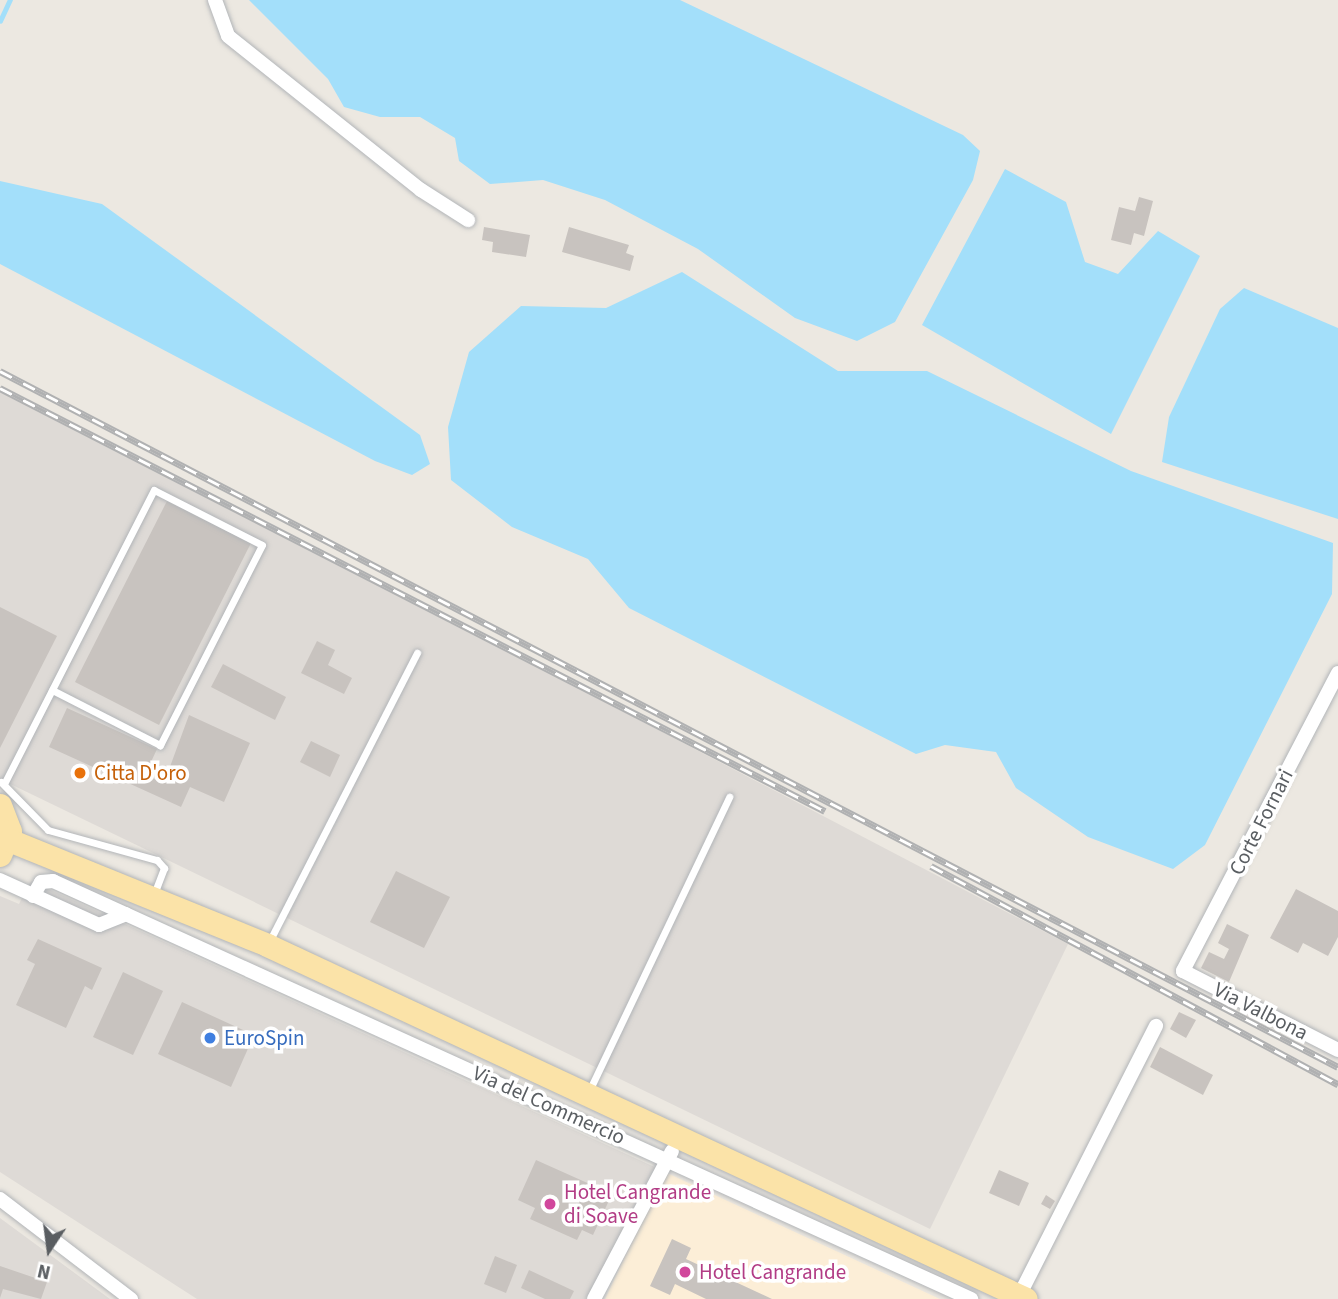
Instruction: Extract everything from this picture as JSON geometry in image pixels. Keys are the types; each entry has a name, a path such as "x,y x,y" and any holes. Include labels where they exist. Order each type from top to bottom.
{"main road":[{"path":"1,790 4,848 154,895 267,945 1022,1298"}],"street":[{"path":"215,0 228,37 421,190 468,220"},
{"name":"Corte Fornari","path":"1183,971 1338,673"},
{"path":"0,880 99,925 126,914"},
{"name":"Via del Commercio","path":"33,896 41,882 53,881 971,1299"},
{"name":"Via Valbona","path":"1183,971 1338,1050"},
{"path":"1022,1298 1156,1026"},
{"path":"594,1299 678,1137"},
{"path":"0,1199 131,1299"}],"lane":[{"path":"52,690 160,745 262,545 154,490 52,690 1,790 48,830 157,860 164,868 154,895"},
{"path":"267,945 417,653"},
{"path":"587,1095 729,797"}],"shaded area":[{"path":"0,386 1068,944 930,1229 0,779"},
{"path":"31,881 659,1169 586,1299 197,1299 0,1172 0,896 19,904"},
{"path":"665,1172 940,1299 605,1299"},
{"path":"0,1218 110,1299 0,1299"}],"water":[{"path":"249,0 680,0 963,135 980,151 973,180 895,322 857,341 795,318 698,249 605,200 543,180 490,184 459,161 455,138 420,117 380,117 344,107 328,79"},
{"path":"1005,169 1066,202 1085,262 1118,274 1158,231 1200,256 1111,434 922,325"},
{"path":"0,181 102,204 420,435 430,464 412,475 375,461 0,264"},
{"path":"682,272 838,371 927,371 1131,471 1333,543 1332,594 1205,845 1173,869 1088,837 1016,788 996,752 945,745 916,754 629,608 588,559 512,527 451,480 448,427 469,352 521,306 606,308"},
{"path":"1244,288 1338,328 1338,519 1162,462 1169,417 1220,309"}],"building":[{"path":"1139,197 1153,201 1144,236 1134,233 1131,245 1111,240 1119,207 1135,211"},
{"path":"484,227 530,235 526,257 492,252 493,242 482,240"},
{"path":"569,227 629,245 626,253 634,256 630,271 562,252"},
{"path":"167,501 251,543 159,725 75,682"},
{"path":"0,607 57,636 0,748"},
{"path":"317,641 335,650 328,665 352,678 344,694 301,673"},
{"path":"223,664 286,697 275,720 211,687"},
{"path":"67,708 157,749 145,775 164,783 189,715 250,743 224,802 190,787 181,807 49,747"},
{"path":"311,741 340,755 330,777 300,762"},
{"path":"396,871 450,897 424,948 370,922"},
{"path":"1296,889 1338,911 1338,937 1328,956 1303,943 1298,953 1270,938"},
{"path":"1227,924 1249,935 1229,982 1201,968 1209,952 1224,959 1229,949 1218,943"},
{"path":"38,939 102,968 92,990 85,986 66,1028 16,1005 35,964 27,960"},
{"path":"123,972 163,991 133,1055 93,1037"},
{"path":"182,1002 254,1035 231,1087 158,1054"},
{"path":"1179,1012 1196,1020 1186,1038 1170,1029"},
{"path":"1160,1047 1213,1075 1203,1095 1150,1067"},
{"path":"536,1160 612,1194 593,1235 582,1230 577,1240 530,1219 535,1208 518,1200"},
{"path":"999,1170 1029,1183 1019,1206 989,1193"},
{"path":"1046,1195 1055,1201 1050,1209 1041,1204"},
{"name":"Hotel Cangrande","path":"672,1239 691,1248 686,1259 772,1299 706,1299 675,1284 670,1295 650,1286"},
{"path":"495,1256 517,1265 506,1293 484,1284"},
{"path":"0,1266 47,1282 41,1299 3,1289 0,1298"},
{"path":"529,1270 574,1291 570,1299 545,1299 521,1288"}],"waterway":[{"path":"0,21 10,0"}],"railway":[{"path":"0,371 1338,1067"},
{"path":"0,388 825,811"},
{"path":"931,866 1338,1084"}],"place":[{"name":"Citta D'oro","path":"80,773"},
{"name":"EuroSpin","path":"210,1038"},
{"name":"Hotel Cangrande di Soave","path":"550,1204"},
{"name":"Hotel Cangrande","path":"685,1272"}]}
